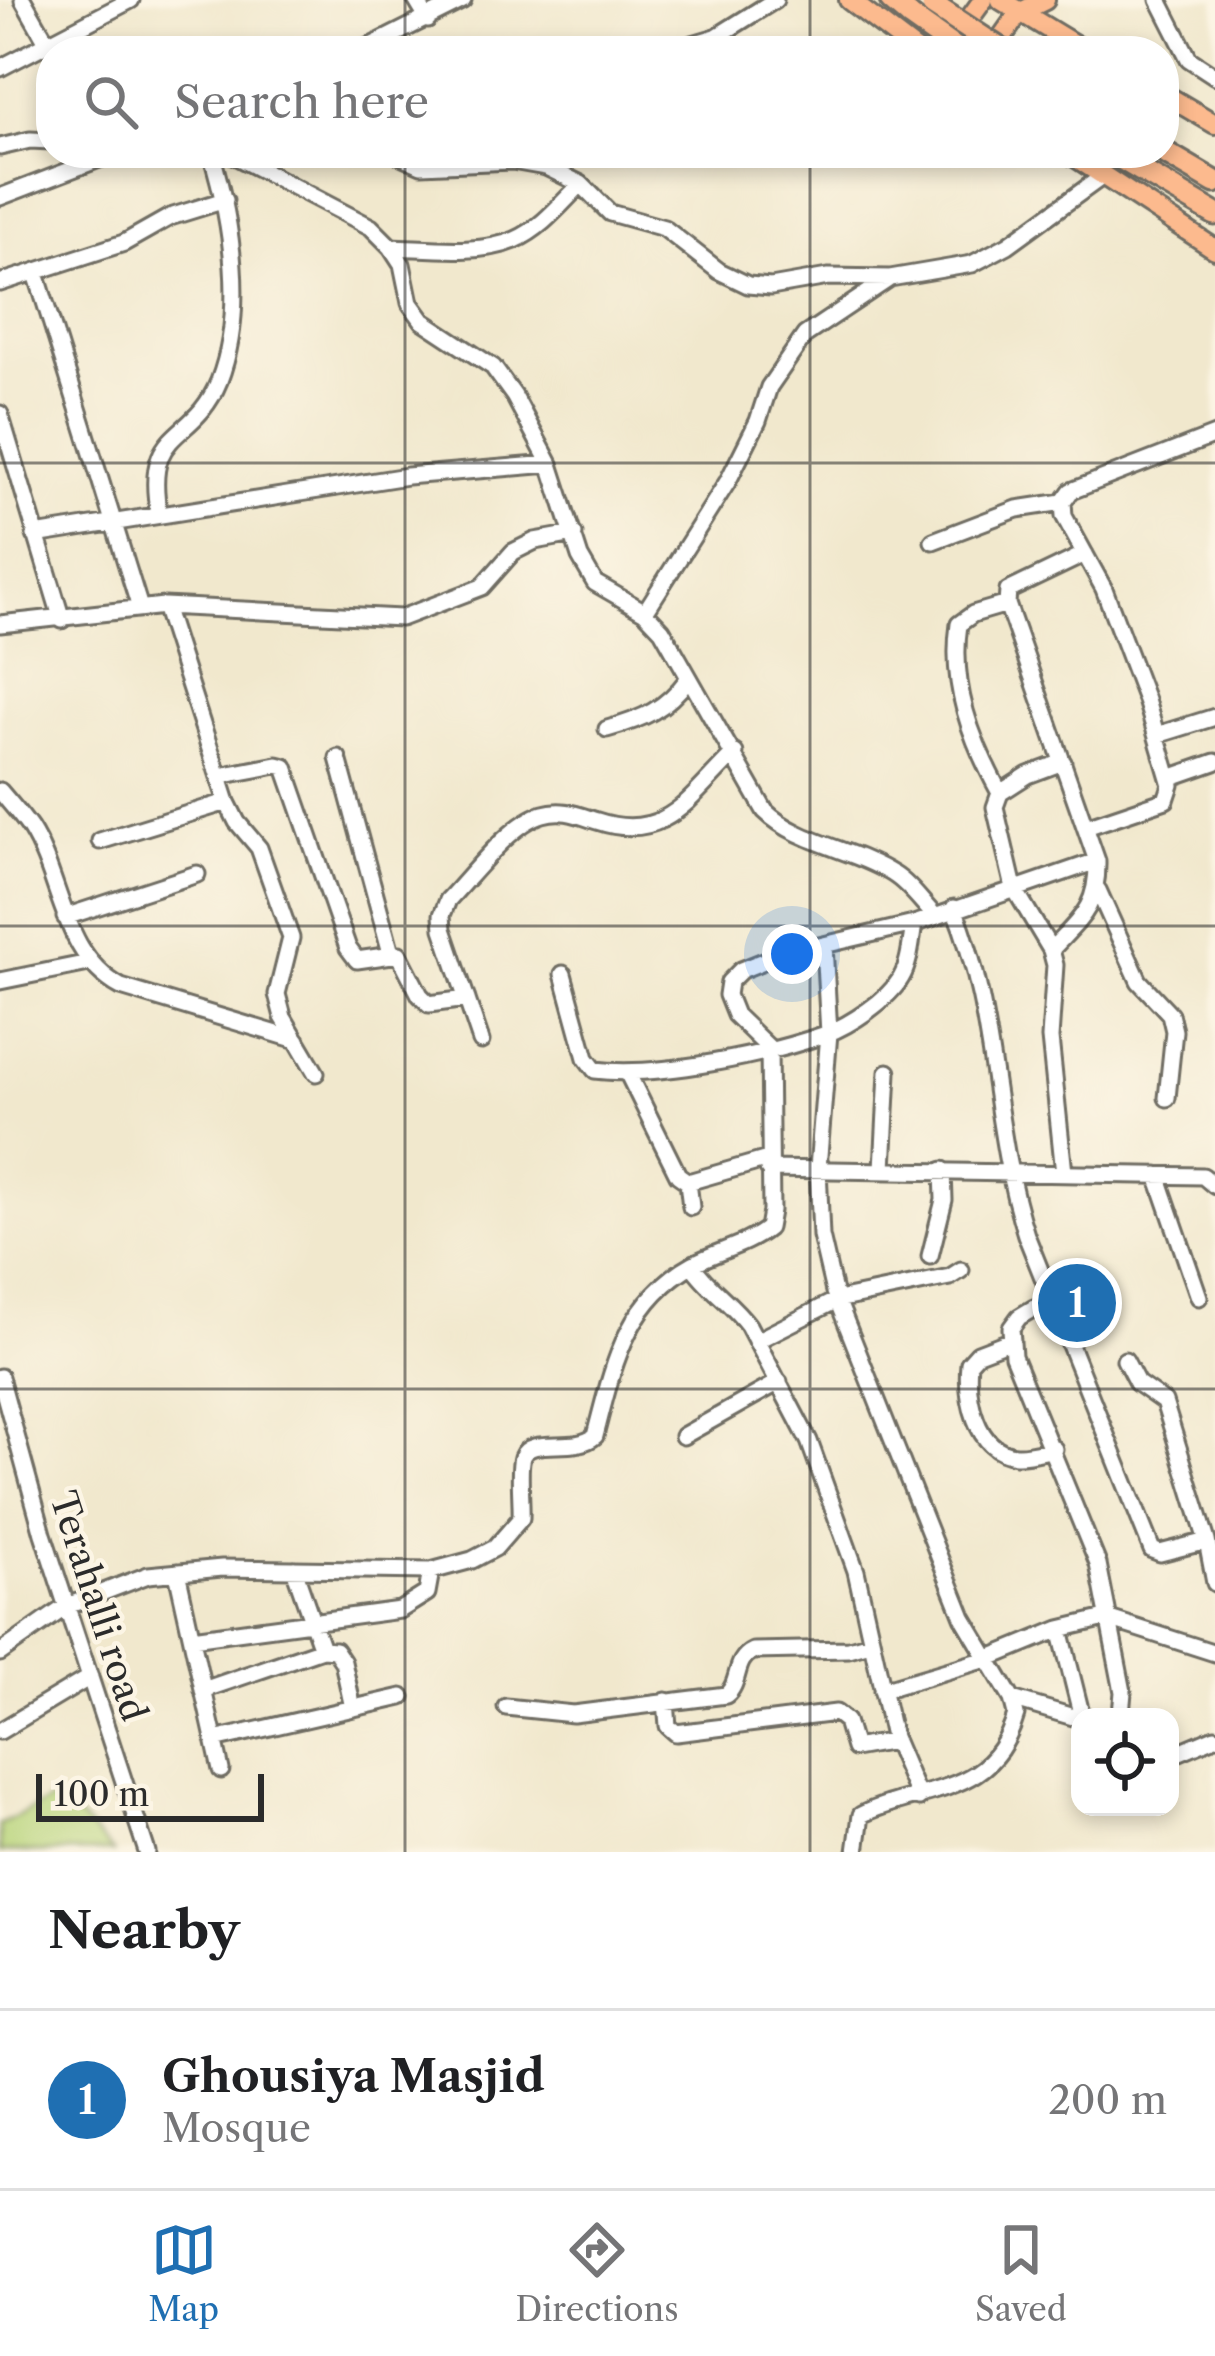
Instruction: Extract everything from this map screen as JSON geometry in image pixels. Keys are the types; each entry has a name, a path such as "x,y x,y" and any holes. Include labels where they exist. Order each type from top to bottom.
{"highway":[{"path":"891,0 937,36"},
{"path":"930,3 980,36"},
{"path":"1179,161 1215,182"},
{"path":"1137,168 1215,214"}],"main road":[{"path":"849,0 896,36"},
{"path":"957,36 983,0"},
{"path":"1001,0 1059,36"},
{"path":"1003,36 1019,13 1045,0"},
{"path":"1179,103 1215,124"},
{"path":"1091,168 1215,249"}],"street":[{"path":"23,0 43,36"},
{"path":"60,36 107,5 131,0"},
{"path":"416,0 428,20"},
{"path":"393,36 463,0"},
{"path":"718,36 775,0"},
{"path":"1159,0 1178,36"},
{"path":"1179,38 1190,59 1215,76"},
{"path":"0,68 36,50"},
{"path":"0,146 36,140"},
{"path":"0,197 62,168"},
{"path":"158,515 154,464 209,402 221,376 232,322 225,200 215,168"},
{"path":"258,168 370,227 402,264 410,303 423,321 493,367 550,464 580,557 596,583 645,612 672,646 755,795 778,824 896,875 933,914"},
{"path":"548,168 581,184 610,213 664,228 719,271 748,284 771,287 828,277 890,278 972,264 1008,245 1103,176"},
{"path":"391,247 488,247 515,240 539,225 581,184"},
{"path":"0,283 124,243 170,217 225,200"},
{"path":"36,273 140,608"},
{"path":"645,612 728,482 769,387 806,335 890,278"},
{"path":"0,414 62,620"},
{"path":"1086,827 1166,800 1171,794 1157,735 1105,589 1064,516 1063,502 1071,491 1215,434"},
{"path":"35,535 407,476 550,464"},
{"path":"933,542 1017,509 1063,502"},
{"path":"0,624 164,606 401,618 482,587 513,552 536,541 574,534"},
{"path":"1085,554 1017,585 1008,591 1007,604 1097,861 1098,890 1139,981 1170,1014 1174,1031 1167,1098"},
{"path":"1000,793 967,724 956,648 959,624 973,614 1007,604"},
{"path":"164,606 227,802 236,822 259,848 292,938 278,994 284,1017 316,1073"},
{"path":"607,729 646,718 671,702 688,679"},
{"path":"1157,735 1215,717"},
{"path":"481,1041 442,915 448,900 516,828 539,814 562,810 622,829 656,825 735,753"},
{"path":"338,758 392,953 403,960 429,1004 466,999"},
{"path":"1063,762 1028,775 1000,793 995,807 1014,888 1052,950 1055,982 1049,1038 1064,1173"},
{"path":"219,776 285,767 348,948 357,960 392,953"},
{"path":"1169,778 1213,767"},
{"path":"0,791 31,829 64,917 103,978 297,1040"},
{"path":"100,841 227,802"},
{"path":"0,1653 67,1606 148,1575 222,1568 430,1571 472,1560 495,1548 521,1518 521,1459 526,1450 536,1445 576,1447 596,1436 616,1351 664,1284 692,1264 768,1228 769,1048 735,1015 729,982 740,970 776,956 914,924 1097,861"},
{"path":"64,917 196,874"},
{"path":"1052,950 1090,908 1098,890"},
{"path":"954,908 974,956 984,999 1010,1171 1026,1235 1053,1304 1152,1550 1160,1553 1207,1540"},
{"path":"563,974 586,1058 595,1070 628,1074 829,1034 894,988 904,975 914,924"},
{"path":"824,945 829,1034 818,1168 821,1236 837,1300 963,1617 1012,1700 1015,1720 996,1754 966,1780 861,1815 856,1852"},
{"path":"0,981 89,962"},
{"path":"883,1169 888,1072"},
{"path":"628,1074 678,1175 688,1182 768,1164 1203,1176 1215,1186"},
{"path":"930,1256 944,1200 943,1170"},
{"path":"1157,1175 1199,1297"},
{"path":"688,1182 691,1207"},
{"path":"692,1264 712,1292 735,1307 809,1441 856,1571 894,1741 919,1798"},
{"path":"756,1341 837,1300 950,1277 961,1270"},
{"path":"1053,1304 1019,1317 1011,1328 1013,1355 1099,1564 1123,1692 1121,1708"},
{"path":"1012,1340 968,1363 967,1388 975,1422 995,1445 1015,1456 1054,1449"},
{"path":"1125,1360 1137,1383 1164,1402 1207,1540 1215,1583"},
{"name":"Terahalli road","path":"0,1377 67,1606 147,1852"},
{"path":"683,1436 779,1382"},
{"path":"294,1569 322,1648"},
{"path":"192,1638 375,1615 417,1603 427,1593 430,1571"},
{"path":"177,1572 221,1770"},
{"path":"882,1690 987,1659 1060,1629 1106,1618 1215,1653"},
{"path":"1060,1629 1079,1708"},
{"path":"506,1707 573,1714 731,1692 740,1660 753,1651 849,1649 870,1643"},
{"path":"203,1690 322,1648 335,1649 344,1662 353,1708"},
{"path":"0,1731 90,1677"},
{"path":"214,1740 402,1697"},
{"path":"1012,1700 1071,1715"},
{"path":"666,1701 668,1726 676,1732 836,1713 846,1721 854,1748 894,1741"},
{"path":"1179,1752 1215,1737"}],"green space":[{"path":"58,1796 113,1852 0,1852 0,1825"}],"place":[{"name":"Ghousiya Masjid","path":"1077,1303"}]}
